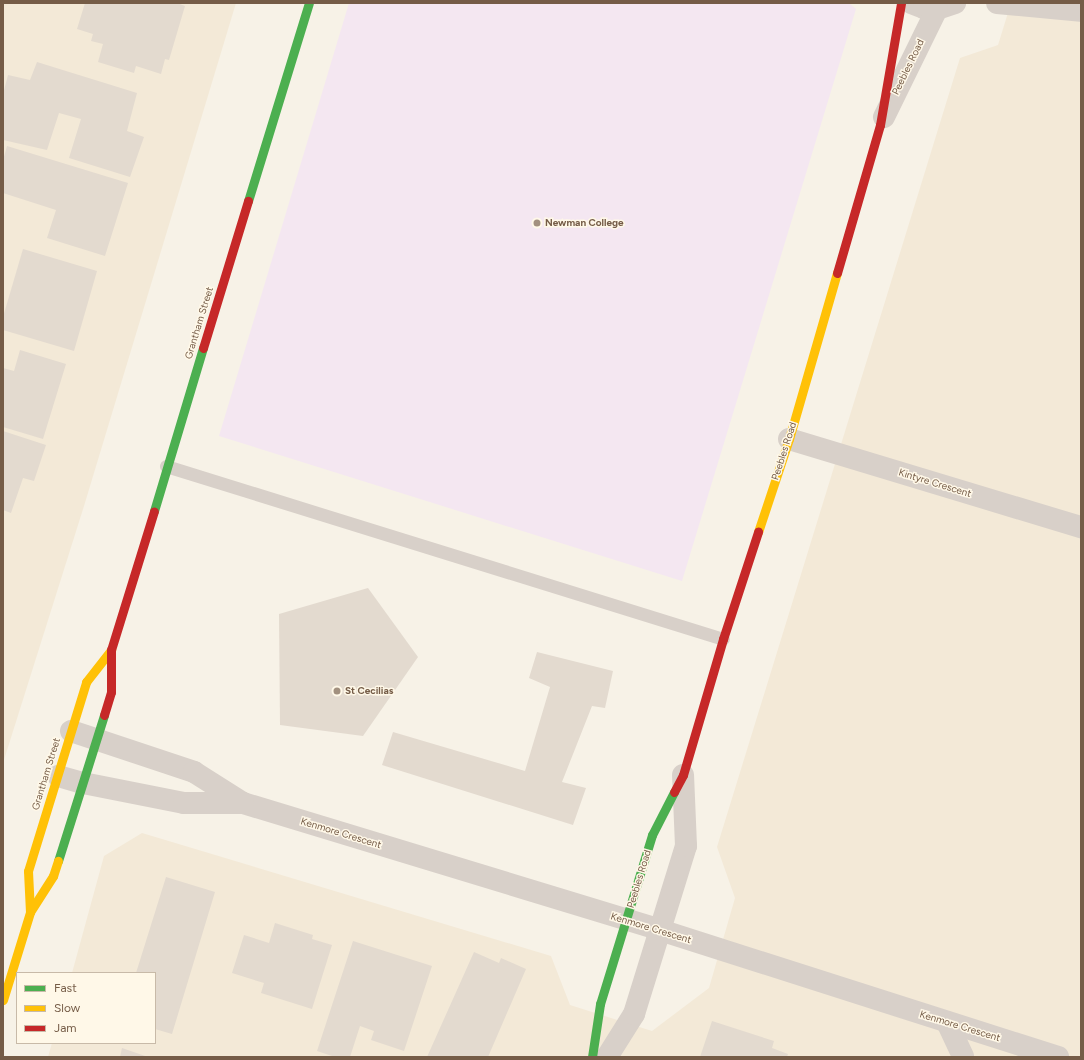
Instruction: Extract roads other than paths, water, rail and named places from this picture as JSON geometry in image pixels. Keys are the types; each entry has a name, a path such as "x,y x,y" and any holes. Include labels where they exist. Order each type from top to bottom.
{"main road":[{"name":"Grantham Street","path":"3,1000 30,912 53,876 111,692 111,650 308,3"},
{"name":"Peebles Road","path":"592,1057 600,1004 652,835 683,775 723,639 789,439 880,125 901,3"},
{"name":"Grantham Street","path":"30,912 28,871 86,682 111,650"}],"street":[{"path":"911,3 924,8 946,6"},
{"path":"997,3 1081,11"},
{"path":"1077,3 1081,5"},
{"name":"Peebles Road","path":"880,125 946,6"},
{"name":"Kintyre Crescent","path":"789,439 1081,527"},
{"name":"Kenmore Crescent","path":"71,731 96,738 194,772 242,803 660,930 1058,1057"},
{"name":"Peebles Road","path":"607,1057 634,1014 686,846 683,775"},
{"name":"Kenmore Crescent","path":"58,776 83,783 184,803 242,803"},
{"path":"947,1022 963,1057"}],"lane":[{"path":"166,466 723,639"}],"place":[{"name":"Newman College","path":"537,223"},
{"name":"St Cecilias","path":"337,691"}]}
